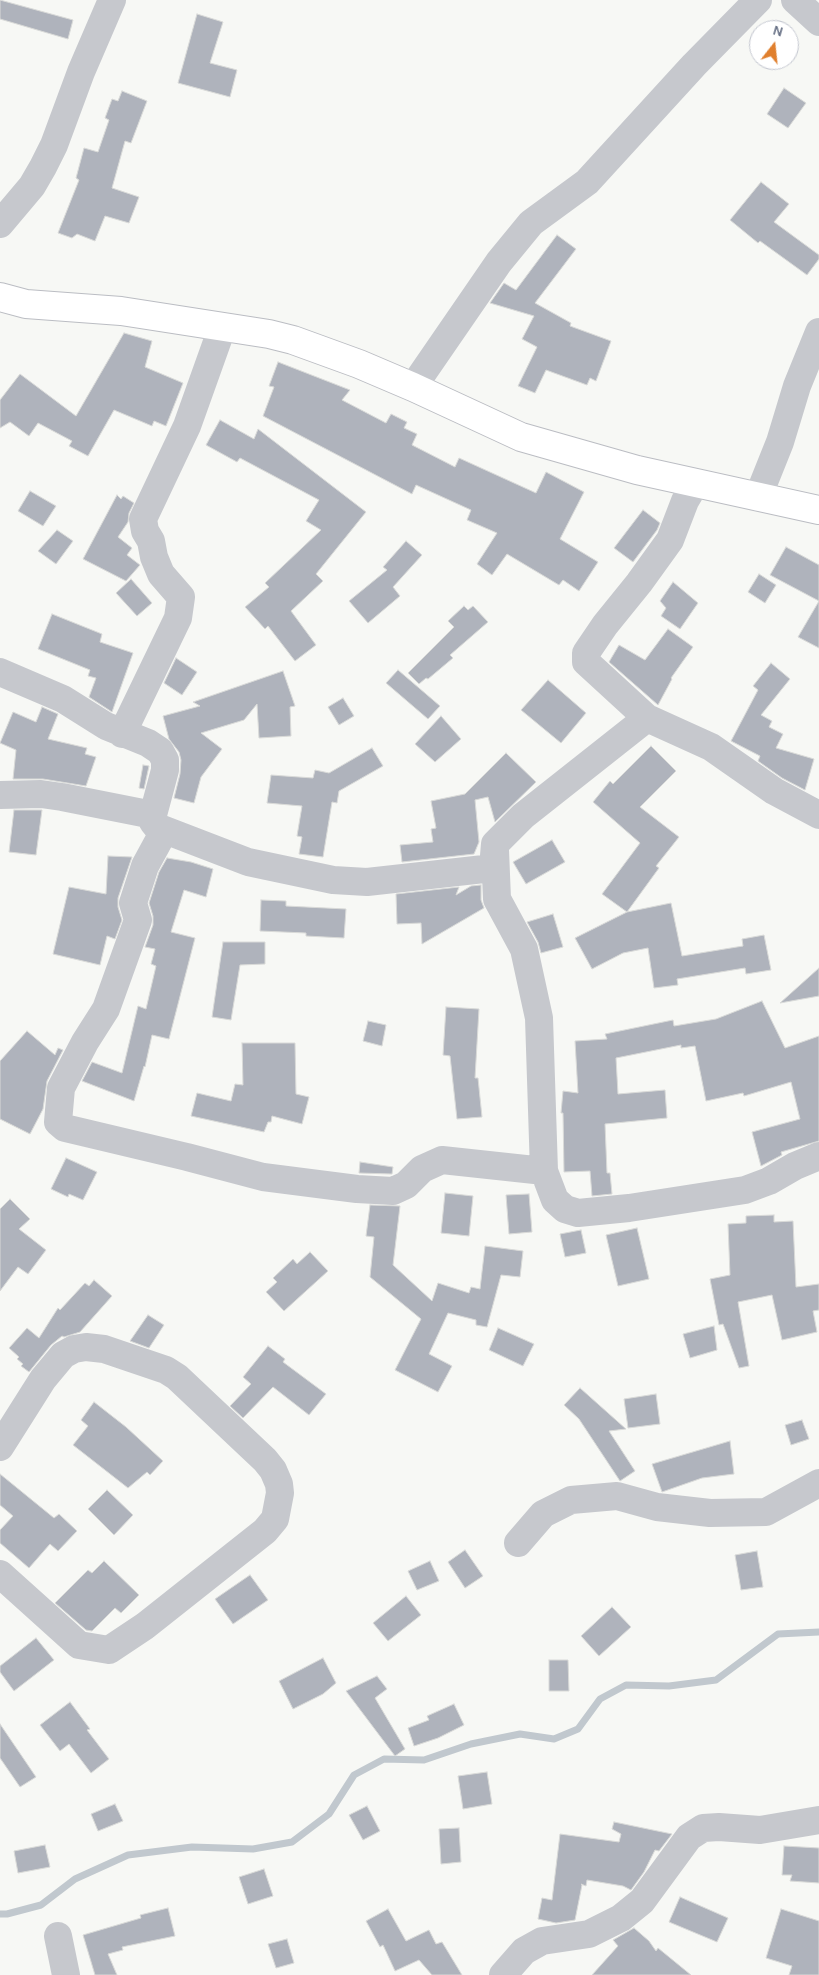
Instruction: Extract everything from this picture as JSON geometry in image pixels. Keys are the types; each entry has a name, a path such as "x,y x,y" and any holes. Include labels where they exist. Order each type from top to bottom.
{"street":[{"path":"0,224 32,186 43,167 54,145 81,72 112,0"},
{"path":"413,387 499,262 531,223 587,182 694,65 758,0"},
{"path":"795,0 819,22"},
{"path":"0,297 26,304 121,311 269,334 293,340 359,364 521,437 637,470 819,510"},
{"path":"122,734 178,618 181,598 161,574 142,519 186,426 222,328"},
{"path":"758,497 780,442 797,386 819,332"},
{"path":"695,484 685,501 670,540 605,625 586,653 586,662 647,718 711,747 774,791 819,815"},
{"path":"0,672 63,700 122,734 154,747 160,751 165,760 166,770 159,823 133,902 138,920 106,1009 85,1042 62,1088 58,1122 65,1128 263,1177 357,1189 393,1191 406,1185 422,1169 442,1160 544,1171"},
{"path":"0,795 41,794 62,797 159,823 248,862 333,880 367,882 396,877 423,877 430,874 493,868 495,844 523,816 647,718"},
{"path":"495,844 497,899 524,949 539,1018 544,1171 555,1200 565,1209 578,1213 630,1208 745,1190 769,1181 795,1166 819,1156"},
{"path":"0,1447 43,1379 63,1355 74,1349 86,1347 104,1349 166,1370 177,1378 265,1460 273,1470 279,1484 280,1493 275,1519 265,1532 145,1626 109,1650 78,1645 0,1574"},
{"path":"518,1543 543,1514 571,1500 617,1496 656,1507 710,1513 766,1512 819,1483"},
{"path":"503,1975 524,1951 542,1941 589,1934 621,1918 642,1901 689,1837 703,1828 720,1827 760,1830 819,1820"},
{"path":"58,1936 66,1975"}],"building":[{"path":"0,0 73,20 68,39 0,19"},
{"path":"197,14 223,22 210,63 237,70 230,97 178,83"},
{"path":"784,88 806,103 788,128 767,114"},
{"path":"122,91 147,101 131,143 125,141 112,188 139,197 129,223 105,216 95,241 77,234 72,238 58,233 79,180 76,178 84,148 98,152 109,120 105,118 112,99 118,101"},
{"path":"761,182 789,204 774,222 819,255 819,259 807,275 760,241 758,243 730,220"},
{"path":"557,235 576,249 535,303 571,323 570,326 611,341 596,381 590,378 587,385 546,370 535,393 518,386 537,347 522,339 534,316 490,303 504,283 516,290"},
{"path":"124,333 152,341 145,367 183,383 166,426 154,421 152,426 114,410 88,456 69,446 72,441 38,423 29,436 10,422 0,428 0,400 20,374 76,416"},
{"path":"278,362 350,390 342,400 386,423 391,414 407,422 404,428 417,434 412,445 455,467 459,458 536,493 546,472 584,492 560,539 598,562 579,591 563,580 559,585 507,554 492,575 477,564 497,533 467,520 471,510 416,485 412,494 263,416 274,387 269,386"},
{"path":"220,420 254,439 258,429 366,512 316,574 323,581 291,611 316,645 295,661 268,626 265,629 245,607 269,587 265,583 321,530 306,521 319,500 240,458 237,462 206,445"},
{"path":"30,491 56,506 43,526 18,511"},
{"path":"117,495 121,499 123,496 134,503 129,513 128,522 118,537 132,548 127,555 140,565 126,581 83,559"},
{"path":"643,510 660,523 657,530 633,562 614,548"},
{"path":"57,530 73,541 56,564 38,551"},
{"path":"406,541 422,555 393,587 400,596 368,623 349,601 387,570 383,567"},
{"path":"786,547 819,565 819,601 770,575"},
{"path":"759,574 776,585 765,603 748,592"},
{"path":"131,579 152,603 137,616 116,593"},
{"path":"673,582 698,603 680,629 661,616 666,608 660,601"},
{"path":"819,601 819,648 798,637"},
{"path":"464,606 468,610 473,606 488,622 450,655 453,658 419,684 408,673 454,627 448,621"},
{"path":"52,614 102,634 100,642 133,653 112,712 89,697 96,678 88,676 90,670 38,649"},
{"path":"668,629 693,647 671,678 658,705 609,662 619,645 645,660"},
{"path":"176,658 197,672 182,695 164,683"},
{"path":"771,663 790,679 761,715 772,721 769,727 783,734 776,748 814,759 805,790 782,778 758,761 760,756 731,741 758,690 753,686"},
{"path":"398,670 440,706 428,719 386,683"},
{"path":"283,671 295,706 290,707 291,736 259,738 257,704 244,720 201,733 222,749 201,777 194,803 174,798 180,774 181,760 179,752 169,739 163,716 200,706 193,702"},
{"path":"548,680 586,713 561,743 521,710"},
{"path":"343,698 354,716 339,725 328,707"},
{"path":"42,707 58,714 48,739 87,748 85,754 96,757 86,786 43,779 13,779 16,750 0,743 13,712 36,722"},
{"path":"441,716 461,739 435,762 415,744"},
{"path":"651,746 676,771 640,807 679,837 656,866 659,868 627,912 602,894 640,843 593,802 610,781 613,784"},
{"path":"372,748 383,766 339,791 337,803 332,802 323,857 299,854 302,837 297,836 302,806 267,803 271,775 313,778 315,770 329,773"},
{"path":"506,753 536,782 495,822 488,797 475,800 479,842 474,854 402,862 400,845 433,842 431,829 436,828 431,801 465,794"},
{"path":"143,765 149,766 144,789 139,788"},
{"path":"14,810 42,810 36,855 9,852"},
{"path":"552,840 565,862 526,884 513,862"},
{"path":"108,856 132,857 118,898 118,907 122,920 115,939 107,936 100,965 53,954 69,887 106,894"},
{"path":"167,858 191,862 213,869 206,897 184,890 171,932 195,938 169,1039 152,1035 145,1067 134,1101 82,1081 92,1062 122,1073 138,1006 146,1009 156,966 151,964 155,949 145,947 153,925 153,916 149,903 159,872"},
{"path":"481,885 481,900 484,908 422,944 421,923 397,924 396,894 459,887 456,895 471,886"},
{"path":"261,900 286,901 286,906 346,909 344,938 306,936 306,933 260,931"},
{"path":"671,903 682,956 743,946 742,939 764,935 771,970 746,974 745,968 677,979 678,985 654,988 648,948 623,953 592,969 575,938 627,912"},
{"path":"553,914 563,947 541,953 538,942 527,922"},
{"path":"223,942 265,942 265,964 240,965 231,1020 212,1017"},
{"path":"819,968 819,996 780,1003"},
{"path":"762,1001 785,1048 819,1036 819,1141 781,1152 782,1155 761,1166 752,1132 800,1119 791,1082 744,1096 743,1093 706,1101 695,1046 681,1048 681,1045 616,1058 618,1094 665,1090 667,1118 605,1124 607,1173 610,1173 612,1194 592,1196 590,1171 564,1172 563,1113 561,1113 563,1091 578,1093 575,1041 607,1039 605,1034 673,1020 674,1026 716,1019"},
{"path":"446,1007 479,1009 475,1078 478,1078 482,1117 457,1119 450,1056 443,1055"},
{"path":"368,1021 386,1025 382,1046 363,1041"},
{"path":"27,1031 55,1055 58,1048 63,1050 47,1081 43,1109 30,1134 0,1119 0,1061"},
{"path":"242,1043 295,1043 296,1094 309,1097 302,1124 272,1116 271,1122 268,1122 264,1132 191,1116 197,1093 231,1101 235,1084 243,1085"},
{"path":"66,1158 97,1172 83,1200 69,1194 68,1197 51,1189"},
{"path":"360,1162 393,1167 392,1174 359,1173"},
{"path":"445,1193 473,1196 469,1236 441,1233"},
{"path":"529,1194 532,1232 509,1234 506,1195"},
{"path":"10,1199 30,1219 19,1229 46,1250 28,1274 18,1267 0,1291 0,1209"},
{"path":"370,1205 400,1206 393,1265 432,1301 438,1283 469,1293 471,1287 480,1289 485,1246 523,1251 520,1277 501,1275 487,1327 476,1325 476,1320 448,1313 429,1354 452,1366 438,1392 395,1370 421,1319 370,1277 374,1237 366,1236"},
{"path":"774,1215 774,1222 793,1221 796,1287 819,1284 819,1310 813,1311 817,1332 782,1340 772,1295 738,1302 749,1366 739,1368 723,1324 719,1325 710,1279 730,1275 728,1224 746,1223 746,1216"},
{"path":"637,1228 649,1279 618,1286 606,1235"},
{"path":"581,1230 586,1253 565,1257 560,1234"},
{"path":"310,1252 328,1271 284,1311 266,1292 277,1282 273,1278 293,1259 297,1264"},
{"path":"94,1280 112,1296 80,1332 62,1336 51,1345 29,1372 21,1366 23,1364 17,1359 19,1357 9,1348 27,1328 39,1338 58,1308 60,1310 85,1283 89,1286"},
{"path":"148,1315 164,1325 149,1348 130,1341"},
{"path":"714,1326 717,1350 690,1358 683,1334"},
{"path":"498,1328 534,1344 523,1366 489,1350"},
{"path":"268,1346 285,1359 283,1362 326,1394 309,1415 273,1387 243,1418 230,1406 251,1384 243,1377"},
{"path":"580,1388 626,1429 609,1431 635,1471 620,1481 579,1419 564,1405"},
{"path":"656,1394 660,1424 628,1428 624,1399"},
{"path":"94,1402 126,1427 163,1461 150,1475 147,1472 128,1488 73,1445 88,1426 81,1420"},
{"path":"802,1420 809,1439 791,1445 785,1425"},
{"path":"730,1441 734,1474 702,1478 662,1492 652,1464"},
{"path":"0,1474 54,1518 59,1514 77,1531 58,1551 50,1544 29,1568 0,1543 0,1530 13,1516 0,1505"},
{"path":"107,1490 133,1515 114,1535 88,1509"},
{"path":"465,1550 483,1576 465,1588 448,1562"},
{"path":"757,1551 763,1587 741,1590 735,1555"},
{"path":"104,1561 139,1595 121,1613 115,1608 92,1631 86,1630 55,1603 88,1570 92,1573"},
{"path":"430,1561 439,1581 417,1590 408,1571"},
{"path":"250,1575 268,1600 233,1624 215,1599"},
{"path":"406,1596 421,1615 388,1641 373,1623"},
{"path":"612,1607 631,1627 599,1656 581,1636"},
{"path":"36,1638 54,1660 14,1691 0,1672 0,1666"},
{"path":"323,1658 336,1683 323,1694 293,1709 279,1681"},
{"path":"549,1660 568,1660 569,1691 549,1691"},
{"path":"377,1676 387,1689 375,1698 405,1749 395,1756 346,1691"},
{"path":"70,1702 90,1729 87,1730 109,1759 91,1773 69,1744 60,1751 40,1725"},
{"path":"454,1704 464,1725 438,1738 414,1746 408,1728 429,1720 427,1716"},
{"path":"0,1724 36,1777 20,1787 0,1758"},
{"path":"487,1772 492,1804 463,1809 458,1776"},
{"path":"115,1804 123,1821 98,1831 91,1814"},
{"path":"367,1806 380,1831 363,1840 349,1815"},
{"path":"614,1822 672,1834 659,1851 655,1850 644,1872 631,1890 623,1886 587,1880 586,1886 581,1884 575,1920 556,1923 538,1919 542,1898 552,1900 560,1834 619,1842 621,1834 612,1829"},
{"path":"459,1828 461,1862 441,1864 439,1829"},
{"path":"45,1845 50,1867 18,1873 14,1851"},
{"path":"784,1846 819,1848 819,1883 790,1881 792,1875 782,1875"},
{"path":"264,1869 273,1896 248,1904 239,1877"},
{"path":"680,1897 728,1918 717,1942 669,1922"},
{"path":"168,1908 175,1936 122,1947 123,1950 108,1954 117,1975 95,1975 83,1935 141,1918 140,1915"},
{"path":"388,1909 406,1941 429,1930 436,1944 442,1942 462,1975 432,1975 419,1960 395,1971 383,1945 380,1947 366,1921"},
{"path":"781,1909 819,1921 819,1975 789,1975 792,1966 766,1958"},
{"path":"634,1928 649,1941 656,1951 658,1948 691,1975 592,1975 618,1946 613,1940"},
{"path":"287,1939 294,1963 276,1968 268,1944"}],"waterway":[{"path":"0,1914 7,1914 41,1905 75,1879 128,1855 192,1847 253,1849 292,1842 329,1814 354,1775 384,1759 424,1760 471,1744 520,1734 554,1739 578,1729 600,1699 626,1685 669,1686 716,1680 778,1634 819,1632"}]}
